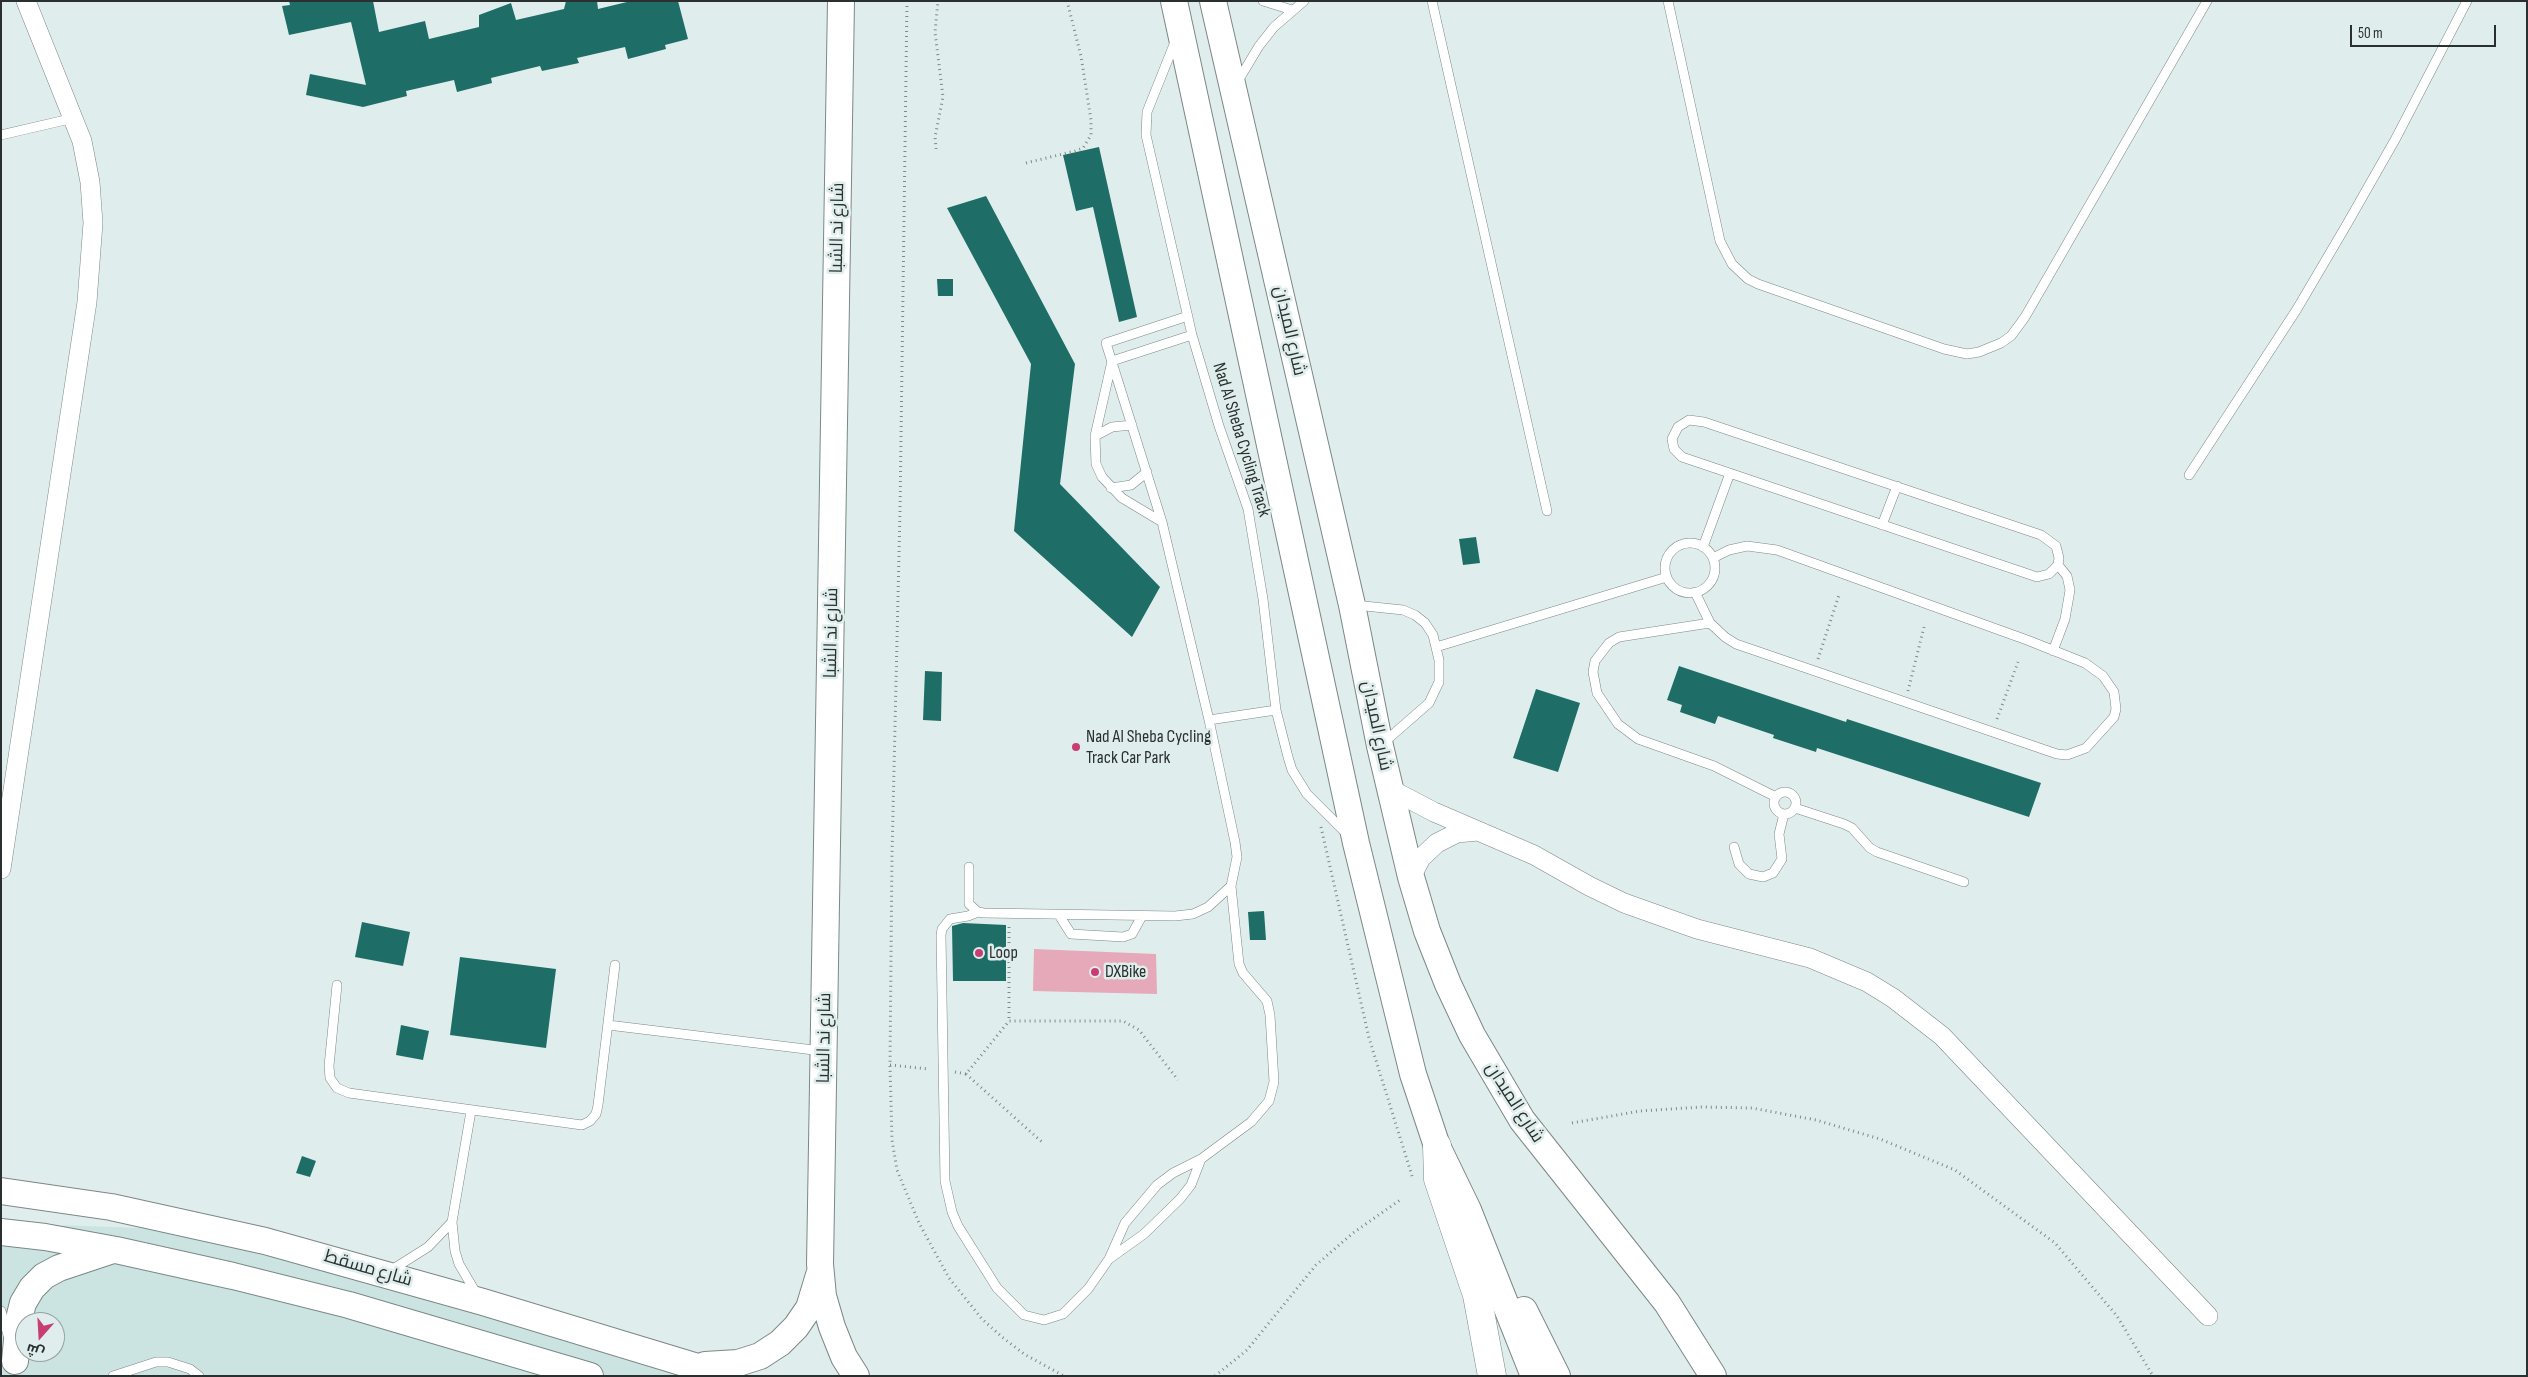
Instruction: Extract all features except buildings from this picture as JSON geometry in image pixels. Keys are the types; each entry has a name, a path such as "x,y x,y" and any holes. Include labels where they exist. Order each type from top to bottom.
{"main road":[{"path":"1436,1146 1438,1179 1477,1295 1492,1376"}],"street":[{"path":"1,870 91,264 93,223 90,182 82,141 26,1"},
{"name":"شارع ند الشبا","path":"693,1364 716,1366 738,1363 760,1356 780,1343 796,1327 809,1308 817,1287 820,1264 841,1"},
{"path":"1174,1 1356,843 1413,1074 1436,1146 1468,1210 1534,1376"},
{"name":"شارع الميدان","path":"1213,1 1352,605 1380,746 1411,877 1427,931 1448,984 1472,1035 1500,1084 1550,1157 1672,1310 1713,1376"},
{"path":"1390,789 1434,812 1479,830 1534,856 1624,903 1697,929 1810,958 1867,982 1893,998 1942,1036 2208,1316"},
{"path":"1411,877 1421,858 1437,843 1457,833 1479,830"},
{"name":"شارع مسقط","path":"1,1191 162,1217 265,1241 384,1273 693,1364 727,1376"},
{"path":"1468,1210 1476,1214 1481,1222 1557,1376"},
{"path":"1,1232 46,1237 116,1250 234,1276 349,1305 590,1376"},
{"path":"11,1357 23,1303 32,1288 44,1276 59,1268 116,1250"},
{"name":"شارع ند الشبا","path":"820,1264 824,1296 832,1327 844,1357 856,1376"}],"lane":[{"path":"1263,1 1292,10"},
{"path":"1233,90 1258,46 1292,10 1304,1"},
{"path":"1432,1 1547,511"},
{"path":"1668,1 1720,242 1732,264 1748,279 1758,284 1944,349 1967,354 1980,352 2002,343 2011,336 2025,316 2207,1"},
{"path":"2189,475 2265,360 2347,224 2396,138 2466,1"},
{"name":"Nad Al Sheba Cycling Track","path":"1180,30 1150,101 1145,124 1146,135 1192,335 1219,426 1248,509 1263,599 1276,710 1292,770 1316,805 1356,843"},
{"path":"1,136 74,118"},
{"path":"1188,316 1106,343 1162,522 1210,720 1237,857 1231,886 1238,964 1243,973 1267,1001 1270,1015 1274,1082 1269,1100 1258,1116 1201,1159 1173,1173 1150,1192 1125,1223 1109,1259 1088,1290 1063,1314 1054,1318 1034,1319 1024,1315 1010,1303 984,1269 958,1226 948,1196 944,1166 942,929 950,919 978,912 1142,916 1192,914 1208,907 1231,886"},
{"path":"1112,360 1192,335"},
{"path":"1112,360 1094,436 1093,450 1096,464 1102,477 1122,498 1162,522"},
{"path":"1689,420 1704,422 2046,538 2056,546 2059,558 2058,565 2049,574 2037,577 1730,473 1677,454 1672,439 1678,428 1689,420"},
{"path":"1094,436 1112,427 1132,425"},
{"path":"1111,488 1131,485 1147,472"},
{"path":"1703,547 1730,473"},
{"path":"1882,525 1897,486"},
{"path":"1693,543 1703,547 1712,558 1713,575 1710,583 1695,592 1678,590 1667,577 1666,560 1676,547 1693,543"},
{"path":"1695,592 1710,623 1720,634 1736,644 2047,751 2067,754 2086,748 2109,725 2116,709 2114,692 2110,684 2095,668 1937,606 1777,550 1747,546 1729,550 1712,558"},
{"path":"2053,650 2065,619 2070,590 2067,576 2058,565"},
{"path":"1436,647 1667,577"},
{"path":"1352,605 1396,609 1415,615 1432,634 1436,647 1440,671 1435,693 1422,711 1380,746"},
{"path":"1710,623 1624,636 1609,643 1595,661 1593,672 1598,693 1618,724 1638,739 1714,766 1776,797"},
{"path":"1210,720 1276,710"},
{"path":"1782,792 1791,793 1796,800 1795,808 1792,812 1784,814 1776,810 1776,797 1782,792"},
{"path":"1795,808 1852,828 1870,848 1877,852 1964,882"},
{"path":"1734,847 1739,864 1749,874 1762,877 1773,873 1782,859 1779,834 1784,814"},
{"path":"969,867 968,898 973,908 978,912"},
{"path":"1060,915 1071,934 1123,937 1132,934 1142,916"},
{"path":"337,985 329,1066 330,1078 337,1088 349,1093 582,1125 590,1121 596,1114 598,1105 614,965"},
{"path":"608,1025 825,1051"},
{"path":"471,1110 452,1222 454,1243 460,1264 466,1278 483,1302"},
{"path":"1109,1259 1144,1234 1180,1200 1191,1185 1201,1159"},
{"path":"384,1273 407,1262 428,1247 452,1222"},
{"path":"1,1311 11,1357"},
{"path":"113,1376 156,1362 168,1362 190,1368 199,1376"}],"path":[{"path":"907,1 890,1065 892,1140 897,1170 932,1250 949,1278 982,1319 1024,1354 1064,1376"},
{"path":"936,149 935,137 943,97 935,32 938,1"},
{"path":"1026,163 1083,148 1091,135 1091,120 1081,56 1067,1"},
{"path":"1814,670 1839,596"},
{"path":"1906,701 1924,627"},
{"path":"1992,731 2018,662"},
{"path":"1316,805 1369,1038 1416,1188"},
{"path":"966,1074 1009,1021 1009,914"},
{"path":"1009,1021 1123,1021 1139,1030 1178,1080"},
{"path":"890,1065 966,1074 1042,1142"},
{"path":"1572,1123 1640,1111 1702,1107 1752,1108 1816,1120 1880,1139 1955,1170 2056,1244 2117,1316 2153,1376"},
{"path":"1215,1376 1247,1350 1316,1265 1353,1233 1400,1200"}],"shaded area":[{"name":"DXBike","path":"1034,949 1156,954 1157,994 1033,991"},
{"path":"1,1223 141,1228 234,1248 387,1286 681,1376 1,1376"}],"place":[{"name":"Nad Al Sheba Cycling Track Car Park","path":"1076,747"},
{"name":"Loop","path":"979,953"},
{"name":"DXBike","path":"1095,972"}]}
